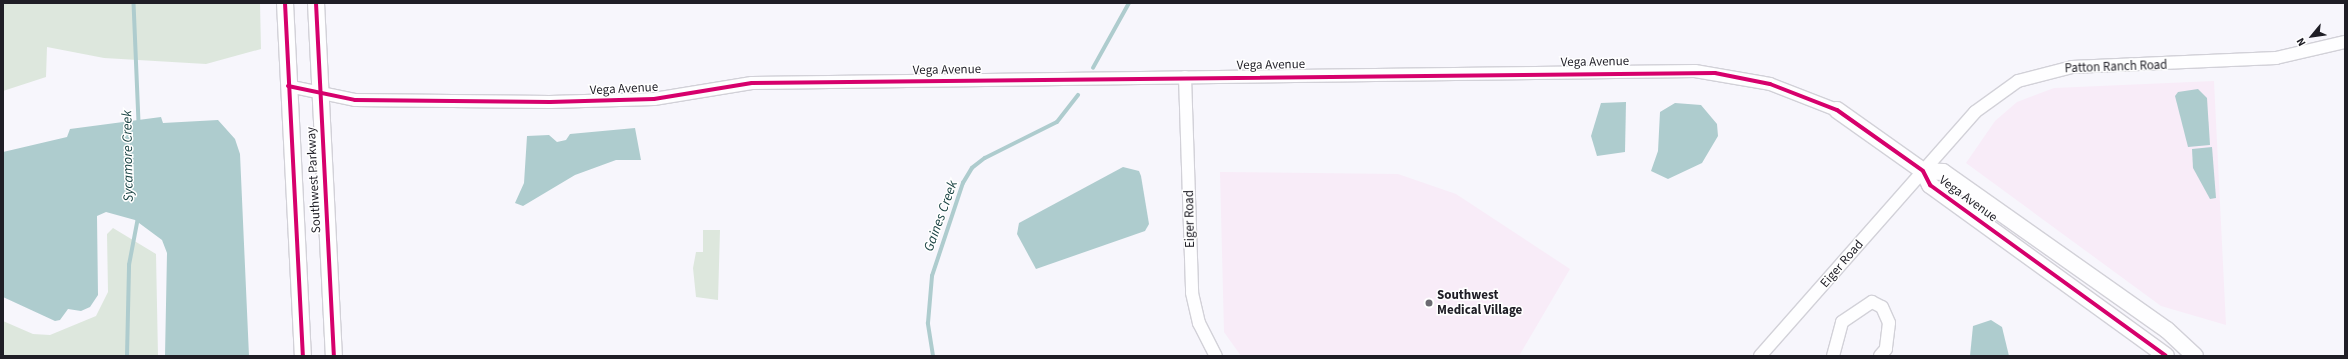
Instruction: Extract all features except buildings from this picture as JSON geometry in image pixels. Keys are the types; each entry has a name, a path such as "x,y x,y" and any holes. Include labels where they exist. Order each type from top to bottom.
{"street":[{"name":"Southwest Parkway","path":"285,3 288,86 303,356"},
{"name":"Southwest Parkway","path":"316,3 319,90 334,356"},
{"name":"Patton Ranch Road","path":"1923,171 1975,112 2003,90 2034,75 2072,67 2276,58 2345,42"},
{"name":"Vega Avenue","path":"288,86 319,90 355,100 550,102 654,99 752,83 1695,71 1770,84 1837,110 1923,171 1930,185 2166,356"},
{"name":"Eiger Road","path":"1186,77 1192,293 1199,323 1216,356"},
{"name":"Vega Avenue","path":"1923,171 1943,172 2168,330 2195,356"},
{"name":"Eiger Road","path":"1760,356 1923,171"},
{"path":"1833,356 1842,322 1872,302 1882,307 1889,323 1886,349 1880,356"}],"shaded area":[{"path":"3,3 260,3 261,49 206,64 104,58 47,47 46,77 3,91"},
{"path":"2214,81 2226,325 2161,306 1966,163 1995,121 2017,102 2054,88"},
{"path":"1220,172 1398,174 1456,194 1570,269 1519,356 1241,356 1224,332"},
{"path":"113,228 156,254 158,356 3,356 3,321 33,334 50,335 96,316 108,292 107,234"},
{"path":"703,230 720,230 718,300 696,297 693,268 696,252 703,252"}],"water":[{"path":"2198,89 2207,98 2210,145 2188,147 2175,96 2178,92"},
{"path":"1626,102 1625,152 1597,156 1591,136 1601,103"},
{"path":"1675,103 1701,105 1717,124 1718,136 1702,163 1668,179 1651,171 1658,151 1660,112"},
{"path":"161,117 163,123 218,120 235,139 240,154 249,356 165,356 167,253 162,240 135,220 106,212 97,216 98,295 90,307 81,311 68,309 60,320 55,321 3,297 3,152 67,137 70,129"},
{"path":"635,128 641,160 616,160 575,175 523,206 515,203 524,183 527,136 549,135 557,142 566,140 570,134"},
{"path":"2212,147 2216,198 2210,199 2193,168 2192,149"},
{"path":"1123,167 1139,171 1141,176 1149,224 1145,231 1036,269 1017,234 1019,223"},
{"path":"1991,320 2002,327 2009,356 1970,356 1973,326"}],"waterway":[{"name":"Sycamore Creek","path":"134,3 139,124"},
{"name":"Gaines Creek","path":"1093,68 1129,3"},
{"name":"Gaines Creek","path":"933,356 928,323 932,276 963,183 972,168 985,158 1057,122 1078,95"},
{"name":"Sycamore Creek","path":"127,356 129,265 138,218"}],"cycle path":[{"path":"285,3 303,356"},
{"path":"316,3 334,356"},
{"path":"288,86 355,100 550,102 654,99 752,83 1715,73 1770,84 1837,110 1923,171 1930,185 2166,356"}],"place":[{"name":"Southwest Medical Village","path":"1429,303"}]}
